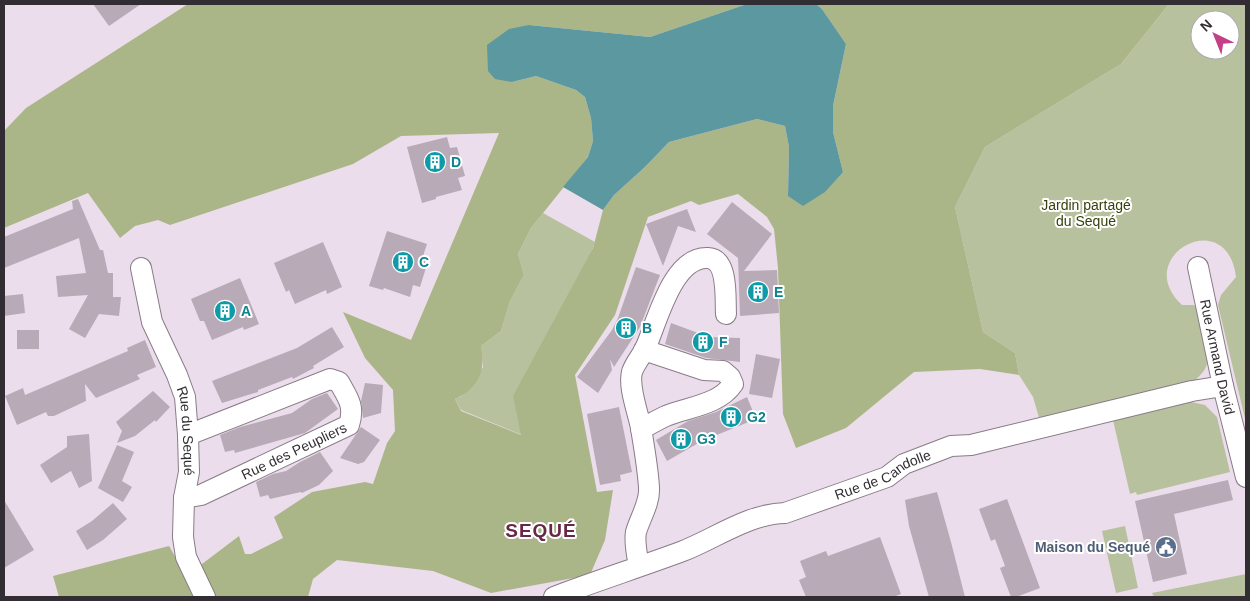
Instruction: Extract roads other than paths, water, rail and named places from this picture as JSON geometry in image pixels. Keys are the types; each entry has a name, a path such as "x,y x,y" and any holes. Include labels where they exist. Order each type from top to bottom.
{"street":[{"path":"639,566 636,534 649,490 641,430 631,383 632,374 672,284 681,270 697,258 710,257 719,264 724,272 726,314"},
{"name":"Rue Armand David","path":"1198,267 1223,386 1246,476"},
{"name":"Rue du Sequé","path":"141,268 152,322 185,397 189,472 184,498 183,537 186,557 205,597"},
{"path":"641,430 665,416 711,401 728,392 733,384 730,377 723,371 704,370 644,350"},
{"name":"Rue des Peupliers","path":"184,498 201,495 350,425 352,414 350,401 338,382 330,379 188,435"},
{"name":"Rue de Candolle","path":"554,597 680,552 725,530 761,516 770,513 785,513 887,477 904,464 951,446 970,445 1192,391 1223,386"}],"water":[{"path":"747,4 816,4 822,9 846,44 833,106 833,132 843,172 825,192 803,206 788,196 789,147 785,126 757,119 669,142 614,195 603,210 563,187 588,157 593,141 591,118 585,97 576,90 536,76 512,82 495,79 488,71 487,45 509,29 529,25 650,37"}],"place":[{"name":"D","path":"435,162"},
{"name":"C","path":"403,262"},
{"name":"E","path":"758,292"},
{"name":"A","path":"225,311"},
{"name":"B","path":"626,328"},
{"name":"F","path":"703,342"},
{"name":"G2","path":"731,417"},
{"name":"G3","path":"681,439"},
{"name":"Maison du Sequé","path":"1166,547"}],"district":[{"name":"SEQUÉ","path":"541,530"}],"park label":[{"name":"Jardin partagé du Sequé","path":"1086,214"}]}
